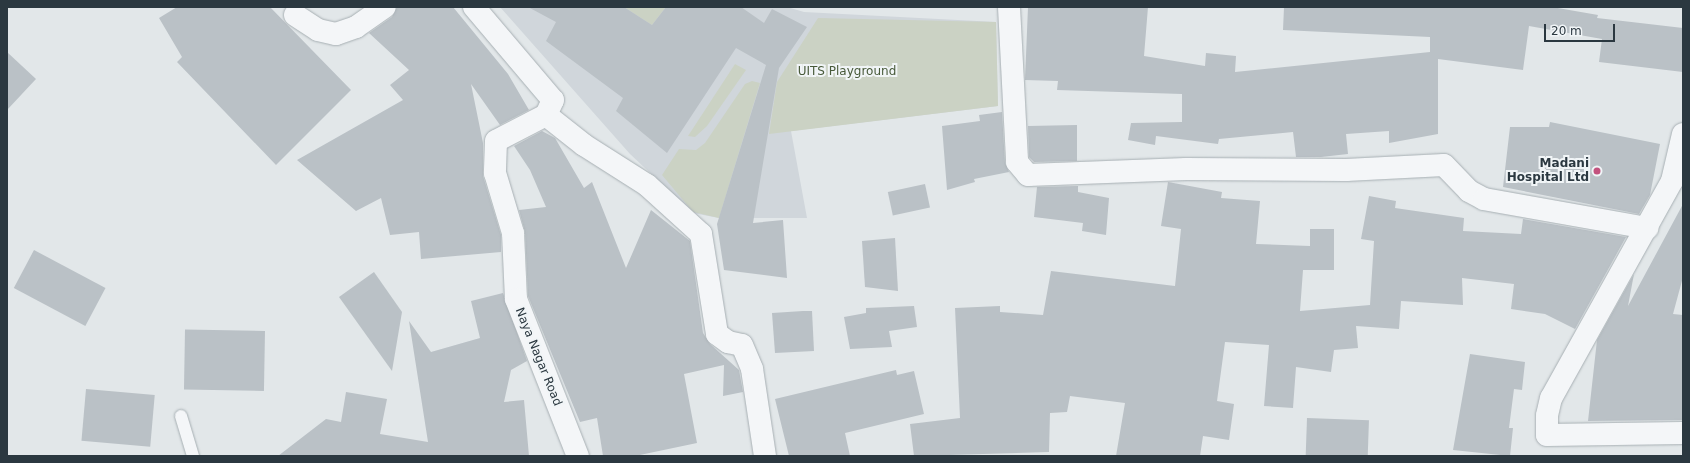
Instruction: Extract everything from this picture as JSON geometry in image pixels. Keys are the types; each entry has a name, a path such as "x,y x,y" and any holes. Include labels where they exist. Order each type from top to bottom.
{"street":[{"path":"295,15 318,30 336,34 356,27 385,7"},
{"path":"474,7 553,100 546,115 584,145 647,185 701,234 717,334 728,342 742,346 752,370 765,456"},
{"path":"1009,7 1017,162 1028,176 1186,169 1346,170 1444,165 1469,191 1484,199 1647,228"},
{"name":"Naya Nagar Road","path":"546,115 496,141 495,172 513,233 516,299 578,456"},
{"path":"1683,134 1672,181 1551,398 1547,435 1683,433"}],"lane":[{"path":"181,416 193,456"}],"shaded area":[{"path":"500,7 787,7 804,12 996,22 998,106 791,131 807,218 719,218 693,213 630,154"}],"green space":[{"path":"624,7 666,7 652,25"},
{"name":"UITS Playground","path":"818,18 996,22 998,106 769,134 777,82"},
{"path":"735,64 746,70 707,126 695,137 688,136"},
{"path":"752,81 760,83 719,218 693,212 662,175 679,149 696,150 705,143 745,84"}],"building":[{"path":"177,7 270,7 351,90 276,165 177,62 182,57 159,18"},
{"path":"397,7 453,7 508,74 529,110 500,125 471,84 483,143 483,176 501,235 501,252 421,259 419,232 390,235 381,198 356,211 297,160 403,100 390,85 409,70 369,33 392,17"},
{"path":"528,7 624,7 652,25 666,7 741,7 764,23 772,9 807,27 779,68 753,223 783,220 787,278 724,270 717,224 766,65 736,48 667,153 616,111 623,98 546,41 556,22"},
{"path":"1028,7 1148,7 1144,56 1205,66 1206,53 1236,56 1235,72 1430,52 1430,37 1283,30 1284,7 1552,7 1598,15 1597,18 1683,28 1683,72 1599,62 1602,39 1529,26 1523,70 1438,59 1438,134 1389,143 1389,131 1346,134 1348,154 1321,157 1296,157 1293,132 1219,139 1218,144 1156,136 1155,145 1128,140 1131,123 1182,122 1182,94 1057,90 1058,81 1025,80"},
{"path":"7,52 36,79 7,110"},
{"path":"1002,112 1005,163 1009,172 974,179 975,182 947,190 942,126 980,121 979,115"},
{"name":"Madani Hospital Ltd","path":"1550,122 1660,144 1650,195 1639,214 1503,187 1510,127 1549,127"},
{"path":"1077,125 1077,161 1034,162 1029,157 1028,126"},
{"path":"542,131 555,138 584,188 592,182 626,268 651,210 690,241 703,333 710,344 739,370 743,392 723,396 724,365 684,374 697,443 635,456 603,456 597,418 580,422 528,296 525,232 519,210 546,207 530,170 514,146"},
{"path":"1168,182 1222,192 1221,198 1260,201 1256,244 1310,246 1310,229 1334,229 1334,270 1303,270 1300,311 1370,305 1374,241 1361,239 1369,196 1396,201 1395,208 1464,218 1463,231 1521,234 1523,219 1626,237 1575,329 1545,314 1511,309 1514,284 1462,278 1463,305 1401,301 1399,329 1356,326 1358,348 1334,350 1331,372 1296,367 1293,408 1264,406 1269,345 1225,342 1217,401 1234,404 1229,440 1203,436 1200,456 1116,456 1125,403 1070,396 1067,412 1050,413 1049,452 914,456 910,424 960,418 955,308 1000,306 1000,312 1043,315 1051,271 1175,286 1181,229 1161,226"},
{"path":"925,184 930,207 893,215 888,192"},
{"path":"1078,186 1078,192 1109,198 1106,235 1082,231 1083,223 1034,217 1037,187"},
{"path":"1683,204 1683,277 1673,314 1683,315 1683,420 1588,421 1597,340 1634,274 1628,306"},
{"path":"895,238 898,291 865,287 862,241"},
{"path":"34,250 106,288 85,326 14,288"},
{"path":"374,272 402,312 392,371 339,297"},
{"path":"503,293 527,361 511,370 504,402 524,400 529,456 278,456 326,419 341,422 346,392 387,399 380,434 428,442 409,321 431,352 480,338 471,301"},
{"path":"914,306 917,327 889,331 892,347 850,349 844,317 866,313 866,308"},
{"path":"812,311 814,351 775,353 772,313"},
{"path":"185,330 265,331 264,391 184,390"},
{"path":"1470,354 1525,362 1522,390 1514,389 1509,428 1513,428 1510,456 1453,450"},
{"path":"896,370 897,375 914,371 924,414 845,433 850,456 789,456 775,399"},
{"path":"86,389 155,395 150,447 81,441"},
{"path":"1307,418 1369,420 1368,456 1306,456"}],"place":[{"name":"Madani Hospital Ltd","path":"1597,171"}]}
